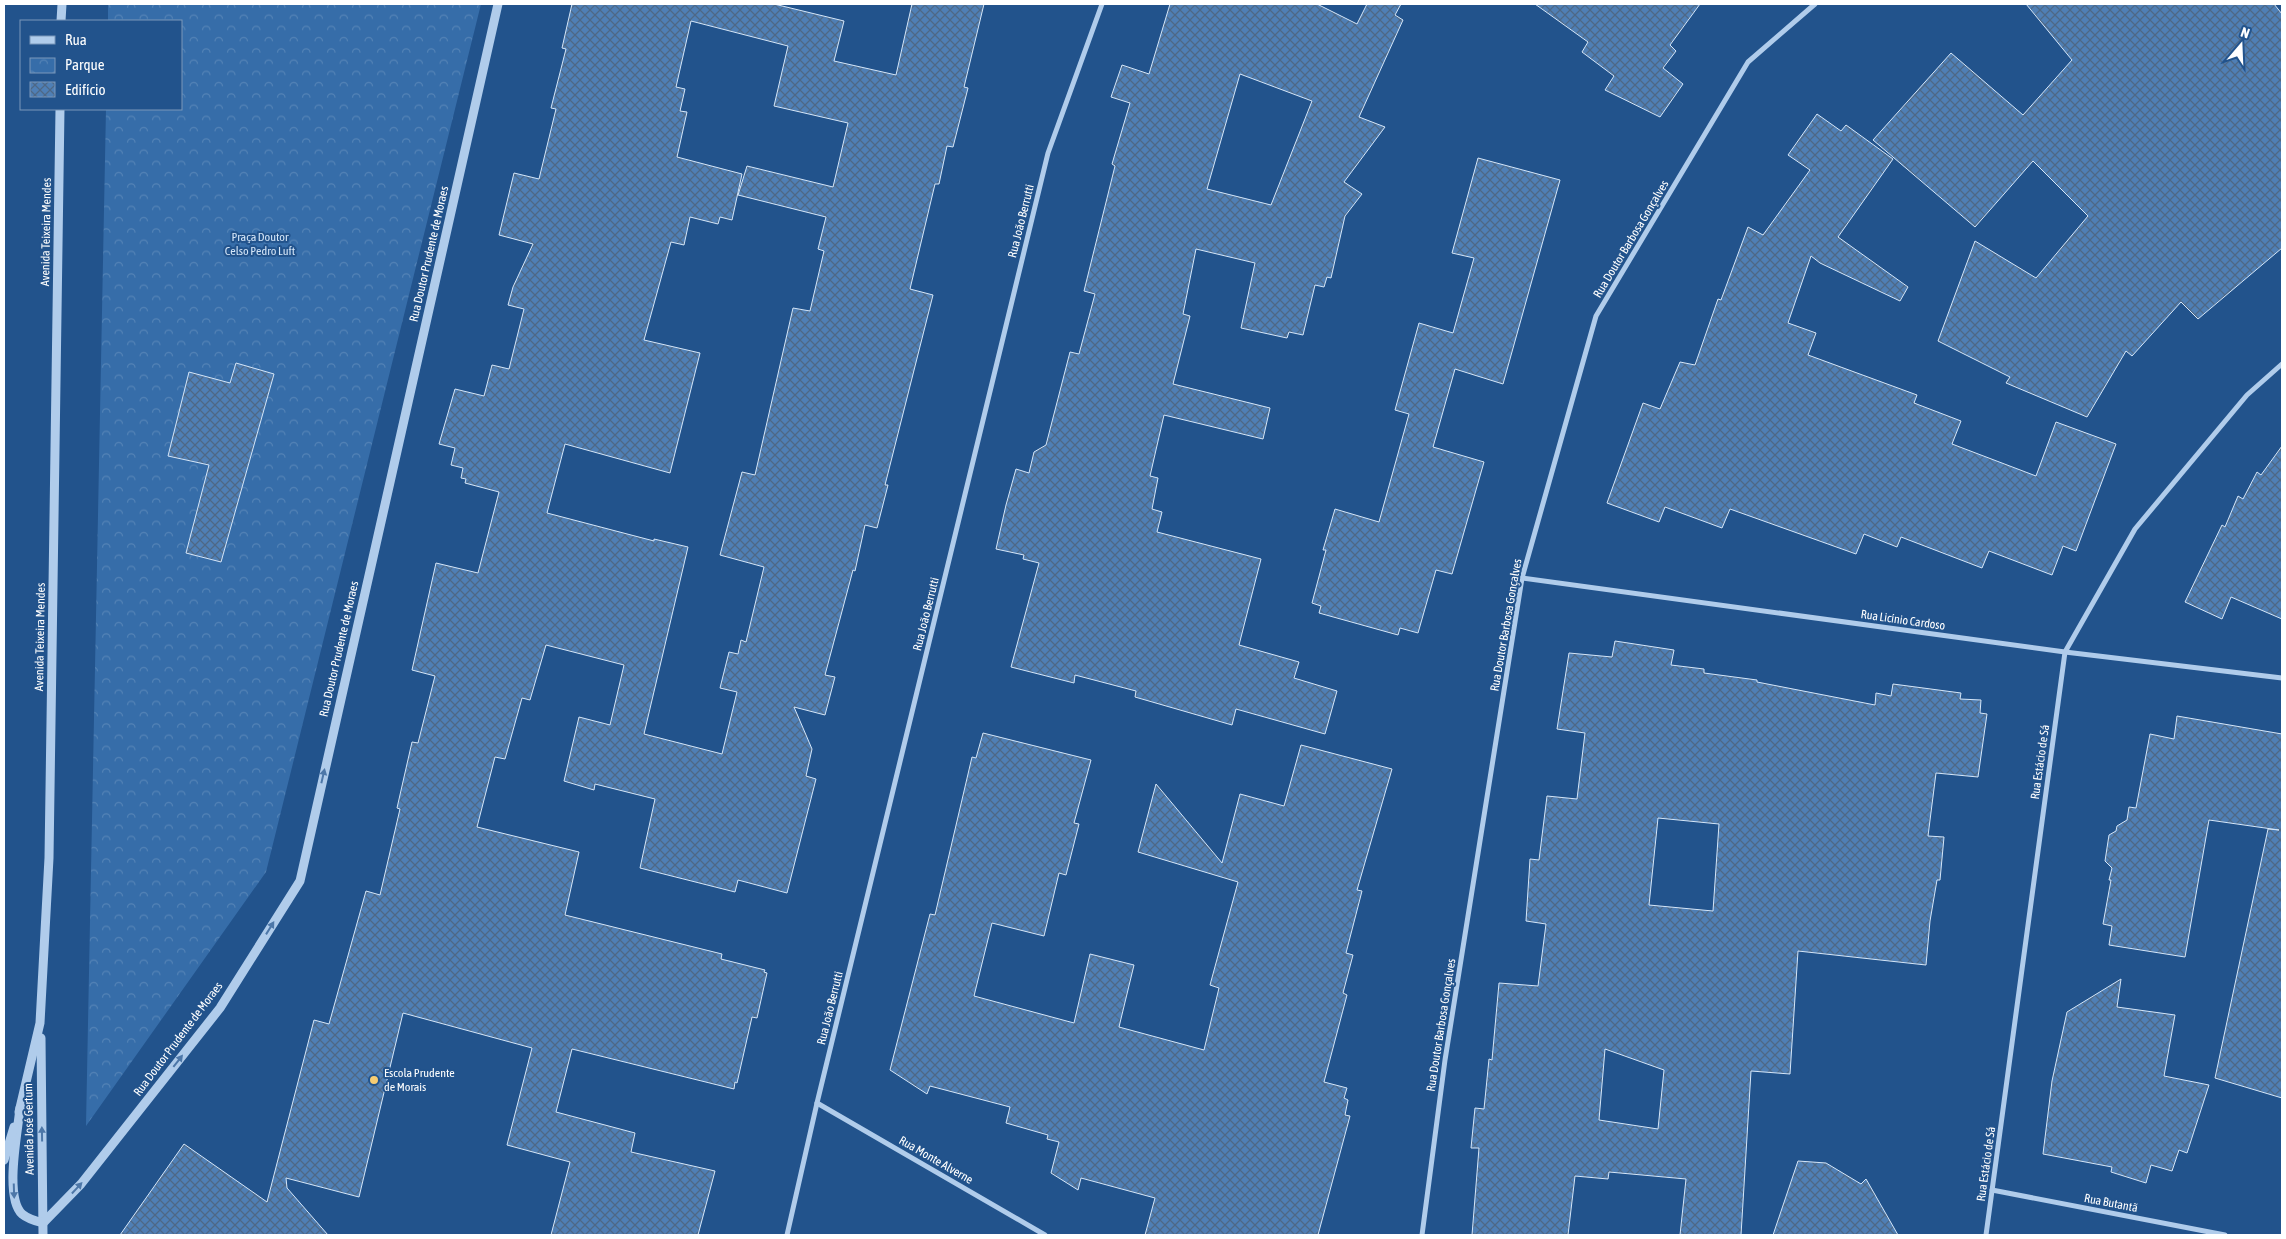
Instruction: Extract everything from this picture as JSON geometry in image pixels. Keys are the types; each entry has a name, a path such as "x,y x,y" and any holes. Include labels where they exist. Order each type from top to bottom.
{"street":[{"path":"62,4 62,20"},
{"name":"Rua Doutor Prudente de Moraes","path":"43,1223 81,1184 220,1008 300,881 498,4"},
{"name":"Rua João Berrutti","path":"787,1235 817,1103 1048,153 1102,4"},
{"name":"Rua Doutor Barbosa Gonçalves","path":"1422,1235 1445,1060 1522,578 1596,316 1748,62 1815,4"},
{"name":"Avenida Teixeira Mendes","path":"4,1160 20,1108 40,1023 49,858 60,110"},
{"name":"Rua Estácio de Sá","path":"1986,1235 2066,652 2135,529 2247,395 2282,364"},
{"name":"Rua Licínio Cardoso","path":"1522,578 2066,652 2282,678"},
{"name":"Avenida José Gertum","path":"40,1023 44,1235"},
{"name":"Rua Monte Alverne","path":"817,1103 1044,1235"},
{"path":"20,1108 14,1168 14,1201 21,1213 30,1220 43,1223"},
{"name":"Rua Butantã","path":"1992,1190 2225,1235"}],"green space":[{"name":"Praça Doutor Celso Pedro Luft","path":"108,4 481,4 266,872 86,1126 106,110 182,110 182,20 108,20"}],"building":[{"path":"572,4 774,4 844,21 834,61 896,75 912,4 984,4 964,87 968,88 953,147 947,146 939,184 935,184 910,289 933,295 885,485 888,485 877,528 865,525 855,571 853,570 825,675 835,677 825,715 794,707 812,749 806,776 816,779 787,893 738,880 735,892 640,868 655,799 595,784 594,790 564,781 579,717 610,725 624,665 546,645 530,700 522,698 505,759 495,757 477,827 579,852 565,915 722,954 721,959 765,970 764,972 767,973 757,1018 752,1017 734,1089 572,1049 556,1112 635,1133 631,1152 715,1171 698,1235 551,1235 570,1162 507,1145 532,1048 403,1013 359,1197 286,1178 287,1188 328,1235 120,1235 184,1144 267,1202 314,1020 329,1024 366,891 380,895 400,809 397,808 412,742 418,743 435,676 412,670 436,563 478,573 499,492 465,483 466,479 461,478 463,468 451,465 455,448 439,444 455,389 484,396 492,365 509,369 524,309 508,305 513,287 533,244 499,235 514,173 539,179 556,109 551,108 566,49 562,48","holes":["691,21 788,46 774,106 848,123 833,187 747,166 738,195 826,217 818,249 824,251 810,311 793,308 755,475 742,472 720,555 764,567 746,642 741,640 738,654 729,652 720,688 737,692 722,754 644,734 688,547 654,539 654,541 547,513 565,444 670,473 700,353 644,340 671,242 684,245 690,217 718,224 720,217 732,220 742,174 677,157 687,112 680,111 685,89 676,87"]},
{"path":"1170,4 1317,4 1357,24 1367,4 1401,4 1395,15 1403,20 1359,117 1385,127 1344,182 1362,194 1345,216 1331,278 1327,277 1324,287 1315,285 1303,335 1289,332 1287,338 1241,328 1255,263 1196,249 1183,314 1190,316 1173,384 1270,408 1263,439 1164,415 1150,476 1158,478 1152,509 1162,512 1157,532 1261,559 1239,645 1299,662 1294,678 1337,691 1325,734 1236,709 1232,725 1135,697 1136,691 1075,675 1074,683 1011,667 1039,563 1023,559 1024,555 996,549 1006,505 1016,469 1029,473 1034,452 1046,445 1070,352 1079,354 1095,294 1084,291 1115,166 1112,164 1130,103 1111,97 1122,65 1149,74","holes":["1240,74 1312,101 1271,205 1207,189"]},
{"path":"1535,4 1700,4 1670,45 1676,51 1663,68 1683,84 1660,117 1605,90 1614,76 1582,52 1588,42"},
{"path":"2026,4 2274,4 2282,14 2282,248 2198,319 2181,302 2132,356 2126,351 2087,417 2006,383 2010,377 1938,341 1975,241 2036,278 2088,216 2033,161 1975,227 1873,140 1951,53 2023,115 2072,60"},
{"path":"1817,114 1841,131 1846,125 1893,159 1838,237 1908,287 1900,301 1820,263 1811,256 1788,323 1816,333 1808,355 1917,395 1914,403 1961,421 1952,444 2036,476 2056,422 2116,444 2076,551 2063,546 2052,575 1989,551 1982,568 1901,537 1897,547 1864,534 1856,554 1730,509 1722,528 1665,507 1659,522 1607,503 1643,403 1660,409 1680,362 1695,365 1718,299 1721,300 1748,227 1763,235 1810,170 1788,155"},
{"path":"1478,158 1560,180 1503,384 1455,369 1433,447 1484,462 1452,574 1436,570 1418,633 1400,628 1398,635 1319,613 1321,606 1312,603 1326,550 1323,550 1335,509 1379,522 1409,414 1395,410 1419,323 1453,333 1474,258 1452,253"},
{"path":"236,363 274,374 221,562 186,553 209,465 168,456 189,372 230,383"},
{"path":"2282,446 2282,619 2231,597 2222,619 2185,602 2222,525 2225,527 2238,496 2243,499 2257,472 2261,475"},
{"path":"1615,641 1674,650 1671,665 1704,669 1704,673 1757,680 1757,682 1875,705 1876,693 1891,696 1893,684 1961,693 1960,699 1981,700 1980,713 1987,714 1978,777 1936,773 1928,836 1944,837 1940,880 1937,880 1930,921 1926,965 1798,951 1790,1074 1751,1071 1741,1235 1680,1235 1686,1179 1609,1172 1608,1179 1575,1176 1568,1235 1472,1235 1479,1148 1471,1148 1475,1108 1484,1109 1489,1059 1492,1060 1499,983 1538,986 1546,924 1526,921 1530,859 1539,860 1547,796 1577,799 1585,733 1557,729 1569,653 1612,657","holes":["1658,818 1719,824 1713,911 1649,905","1605,1049 1664,1070 1658,1129 1599,1120"]},
{"path":"2177,716 2282,734 2282,1098 2215,1078 2268,829 2279,830 2209,820 2185,957 2109,945 2112,926 2103,924 2112,868 2105,861 2109,835 2116,831 2117,826 2127,820 2129,807 2136,808 2150,734 2174,739"},
{"path":"983,733 1091,760 1074,823 1079,824 1066,875 1059,873 1044,936 992,923 974,996 1074,1023 1090,954 1134,965 1119,1027 1204,1050 1219,988 1210,985 1238,882 1138,852 1156,784 1222,863 1240,794 1284,806 1301,745 1392,769 1357,890 1362,891 1346,953 1353,955 1343,993 1347,995 1324,1082 1347,1088 1344,1098 1348,1100 1345,1115 1350,1116 1318,1235 1145,1235 1155,1198 1081,1178 1078,1190 1051,1173 1059,1142 1047,1139 1048,1135 1006,1123 1010,1107 930,1086 927,1094 890,1070 930,914 935,915 972,757 976,758"},
{"path":"2121,979 2117,1007 2175,1015 2164,1076 2209,1085 2187,1153 2179,1150 2172,1171 2151,1165 2146,1183 2111,1172 2112,1167 2043,1154 2052,1081 2067,1012"},
{"path":"1798,1161 1826,1163 1861,1184 1866,1179 1898,1235 1773,1235"}],"place":[{"name":"Escola Prudente de Morais","path":"374,1080"}]}
